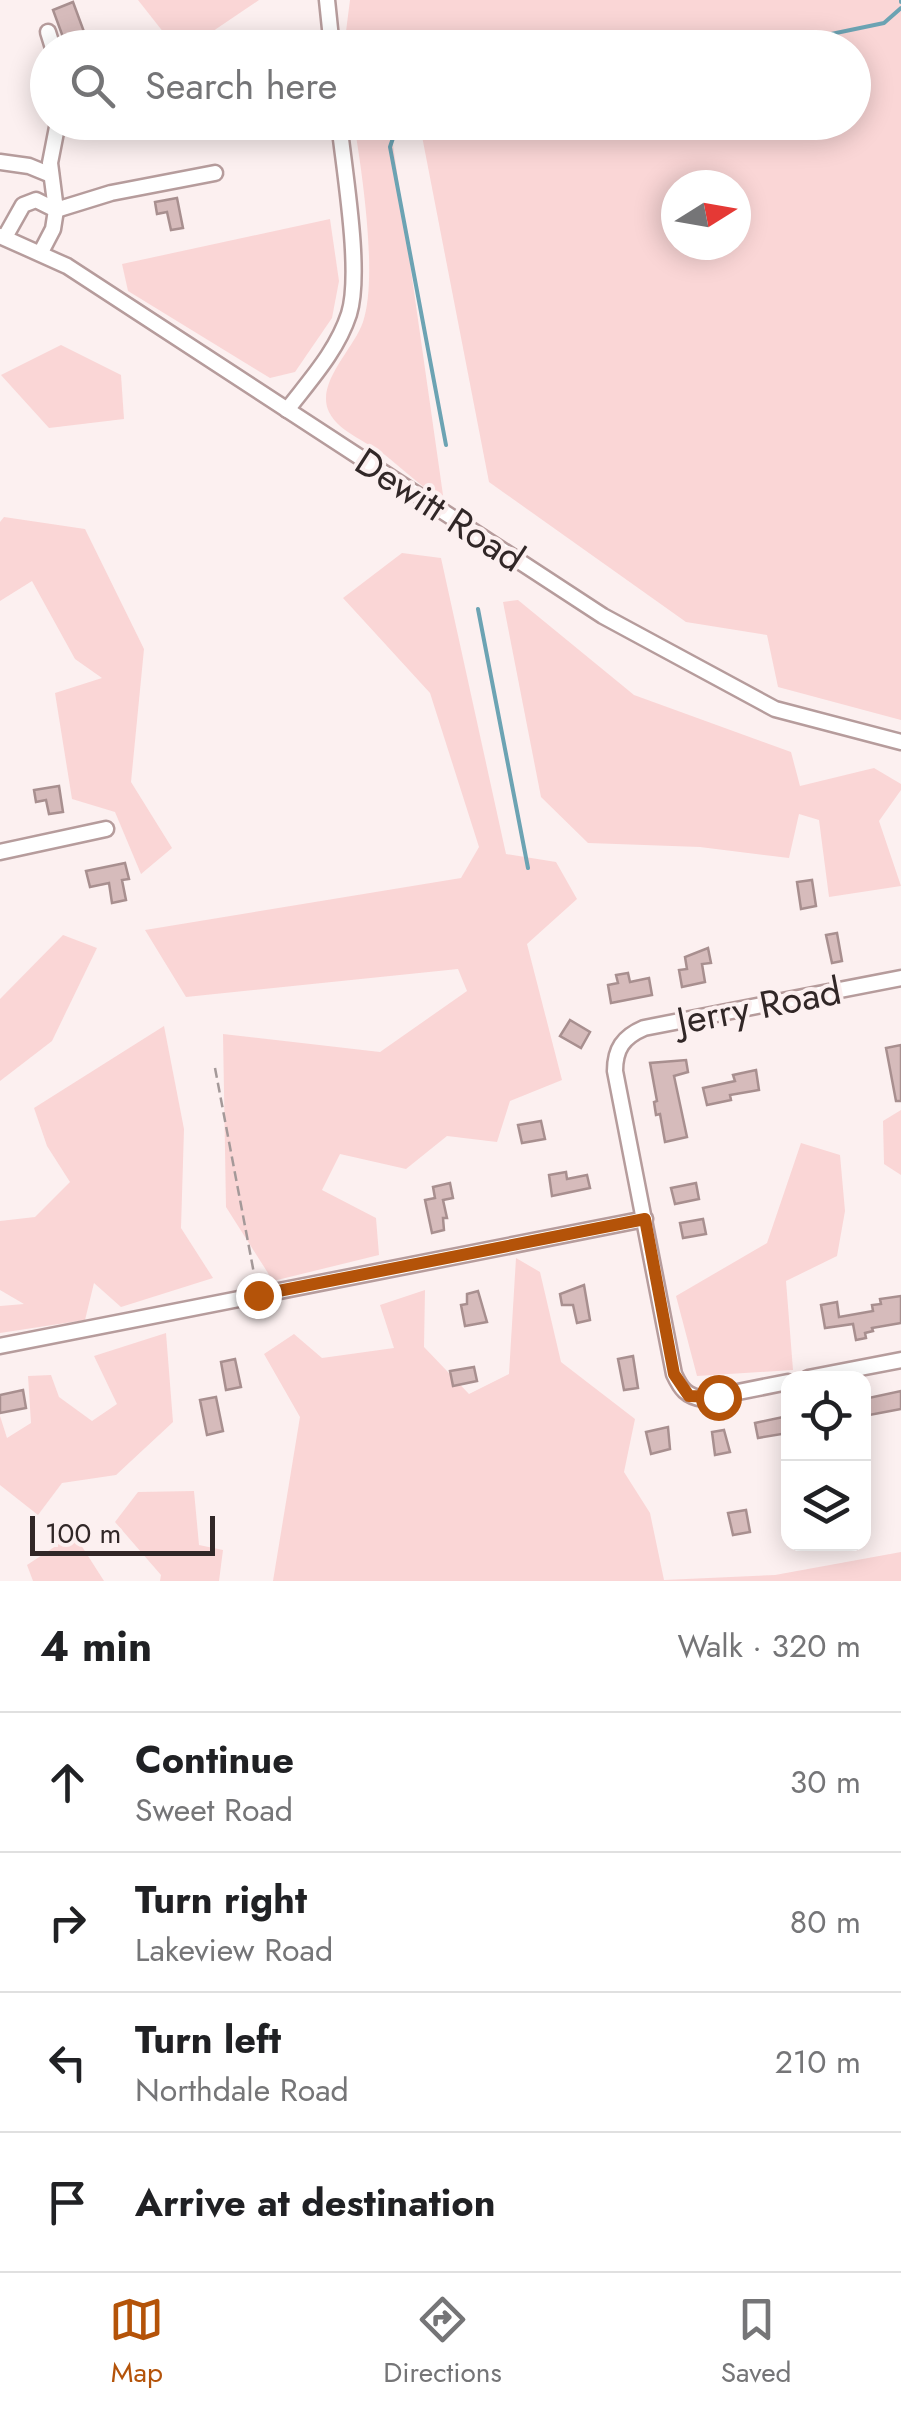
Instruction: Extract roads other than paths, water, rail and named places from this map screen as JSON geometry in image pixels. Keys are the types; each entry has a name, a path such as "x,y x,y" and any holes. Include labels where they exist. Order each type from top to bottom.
{"street":[{"path":"327,0 330,30"},
{"path":"42,252 53,229 56,210 50,176 55,140"},
{"path":"287,410 328,358 349,313 354,280 341,140"},
{"path":"0,162 29,166 50,176"},
{"path":"2,237 23,205 36,200 56,210 111,193 215,174"},
{"name":"Dewitt Road","path":"2,237 42,252 603,616 776,709 901,742"},
{"path":"0,852 106,830"},
{"name":"Jerry Road","path":"645,1219 616,1071 615,1056 631,1034 644,1028 901,978"},
{"path":"0,1346 645,1219 674,1374 689,1396 718,1397 781,1384"},
{"path":"844,1371 901,1360"}],"waterway":[{"path":"850,30 884,23 901,8"},
{"path":"392,140 390,147 446,445"},
{"path":"478,609 528,868"}]}
